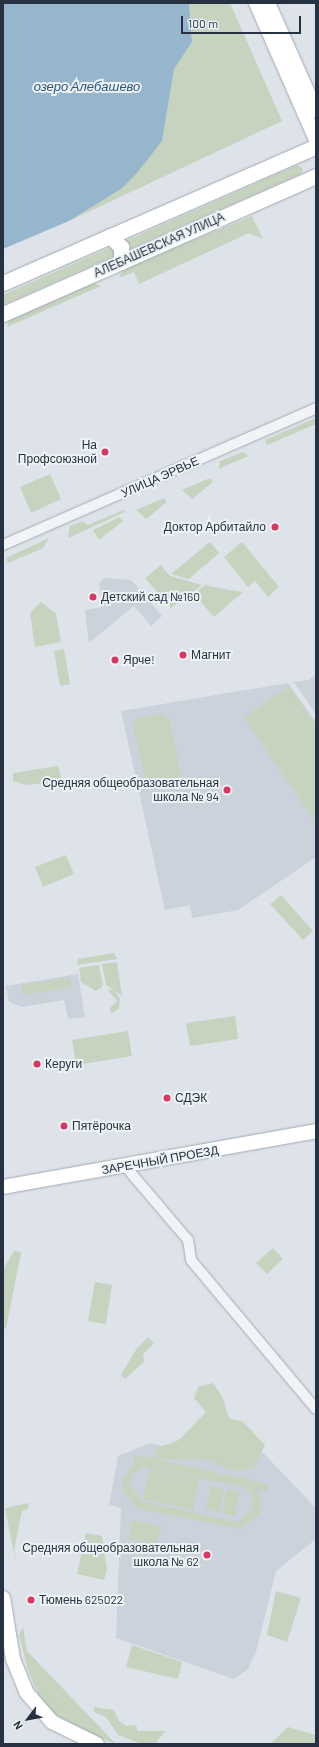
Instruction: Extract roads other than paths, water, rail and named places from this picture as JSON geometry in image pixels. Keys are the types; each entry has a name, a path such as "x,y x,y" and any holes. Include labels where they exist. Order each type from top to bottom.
{"main road":[{"path":"3,283 316,146"},
{"name":"АЛЕБАШЕВСКАЯ УЛИЦА","path":"3,314 316,176"},
{"path":"110,236 121,247 121,262"}],"street":[{"path":"256,3 316,140"},
{"path":"268,3 316,111"},
{"name":"УЛИЦА ЭРВЬЕ","path":"3,546 316,408"},
{"name":"ЗАРЕЧНЫЙ ПРОЕЗД","path":"3,1187 316,1131"},
{"path":"125,1166 188,1240 190,1260 316,1409"},
{"path":"3,1598 13,1659 26,1692 52,1722 97,1744"}],"water":[{"name":"озеро Алебашево","path":"3,3 189,3 192,42 174,69 162,141 137,173 121,189 69,221 3,249"}],"place":[{"name":"На Профсоюзной","path":"105,452"},
{"name":"Доктор Арбитайло","path":"275,527"},
{"name":"Детский сад №160","path":"93,597"},
{"name":"Магнит","path":"183,655"},
{"name":"Ярче!","path":"115,660"},
{"name":"Средняя общеобразовательная школа № 94","path":"227,790"},
{"name":"Керуги","path":"37,1064"},
{"name":"СДЭК","path":"167,1098"},
{"name":"Пятёрочка","path":"64,1126"},
{"name":"Средняя общеобразовательная школа № 62","path":"207,1555"},
{"name":"Тюмень 625022","path":"31,1600"}]}
